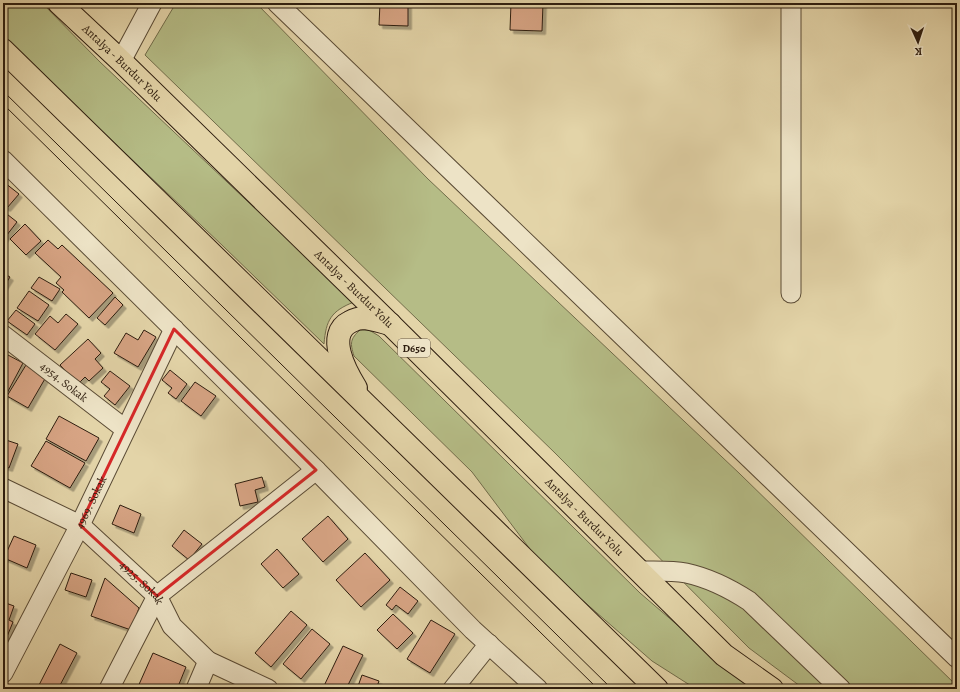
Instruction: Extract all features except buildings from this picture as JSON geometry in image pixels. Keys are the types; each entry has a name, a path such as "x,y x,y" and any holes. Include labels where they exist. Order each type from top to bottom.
{"highway":[{"name":"Antalya - Burdur Yolu","path":"61,4 390,324 724,655 772,689"},
{"path":"3,50 657,689"},
{"path":"366,406 346,370 339,348 339,334 345,324 356,319 367,318 390,324"},
{"path":"635,669 668,689"}],"street":[{"path":"121,61 152,3"},
{"path":"276,3 957,658"},
{"path":"791,3 791,293"},
{"path":"3,160 316,470 489,644 538,689"},
{"name":"4969. Sokak","path":"3,673 80,525 174,329"},
{"name":"4954. Sokak","path":"3,335 126,429"},
{"path":"109,689 157,596 316,470"},
{"name":"4925. Sokak","path":"3,488 80,525 157,596 172,626 208,661 268,689"},
{"path":"638,571 684,572 711,580 749,600 841,689"},
{"path":"453,689 489,644"},
{"path":"196,689 208,661"},
{"path":"635,669 653,689"}],"highlighted area":[{"path":"174,329 316,470 157,596 80,525"}],"green space":[{"path":"3,3 42,3 100,62 354,302 346,305 331,317 326,329 324,344 3,37"},
{"path":"176,3 256,3 428,179 740,474 957,686 957,689 804,689 749,648 555,453 145,55"},
{"path":"360,330 369,330 379,336 640,593 752,689 696,689 652,661 542,565 472,472 354,356 352,342 354,336"}],"tram line":[{"path":"3,91 612,689"},
{"path":"3,104 598,689"}]}
